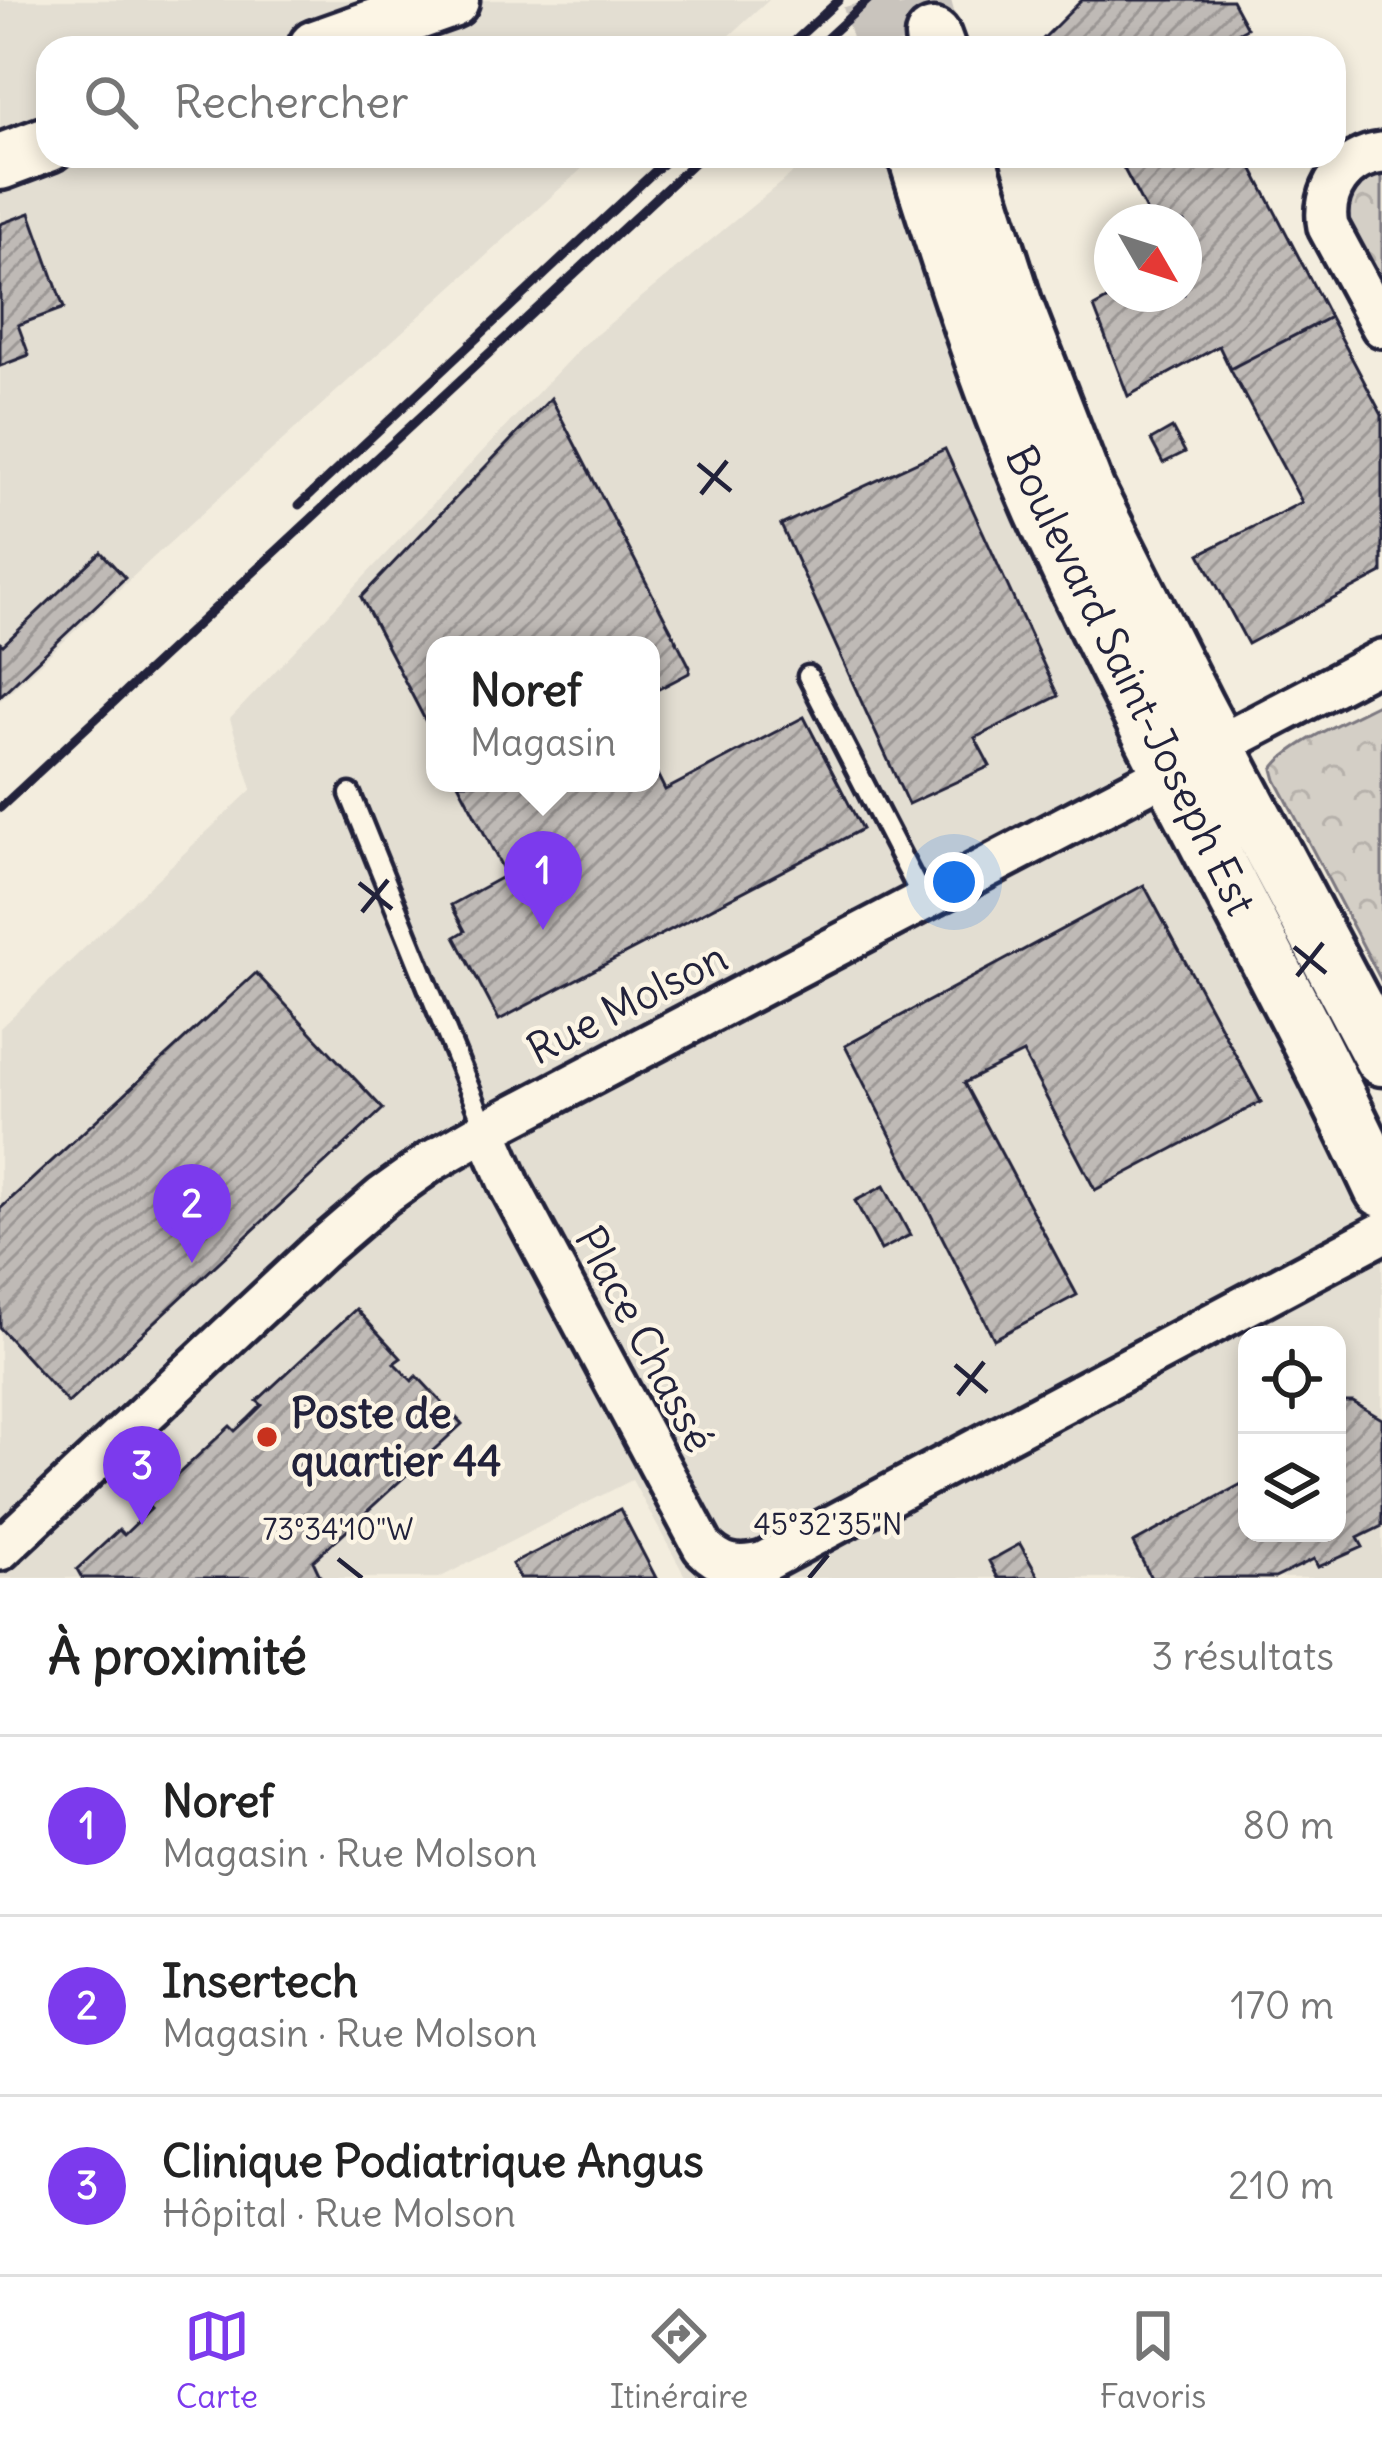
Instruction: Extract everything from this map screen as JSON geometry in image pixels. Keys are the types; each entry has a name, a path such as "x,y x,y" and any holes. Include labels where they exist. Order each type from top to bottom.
{"main road":[{"path":"350,36 451,0"},
{"path":"0,161 36,148"},
{"name":"Boulevard Saint-Joseph Est","path":"920,168 980,358 1050,529 1382,1189"},
{"name":"Boulevard Saint-Joseph Est","path":"971,168 1015,306 1087,491 1382,1058"}],"street":[{"path":"1382,153 1354,162 1335,179 1326,203 1328,227 1382,327"},
{"name":"Rue Molson","path":"0,1550 319,1251 432,1161 1382,660"},
{"name":"Place Chassé","path":"486,1130 521,1208 703,1547 729,1566 764,1562 1382,1233"}],"lane":[{"path":"808,676 924,902"},
{"path":"350,794 486,1130"}],"shaded area":[{"path":"0,0 769,0 729,36 36,36 36,168 583,168 0,701"},
{"path":"798,168 894,168 1041,535 1382,1179 1382,1578 686,1578 632,1480 439,1578 0,1578 0,1028 252,789 230,719 580,348"}],"green space":[{"path":"1382,172 1382,288 1346,218 1354,188"},
{"path":"1382,702 1382,982 1273,769 1307,741"}],"building":[{"path":"1082,0 1232,0 1247,28 1232,36 1046,36"},
{"path":"1123,168 1252,168 1330,317 1230,369 1219,346 1128,396 1096,312 1202,312 1202,204 1142,204"},
{"path":"30,213 64,308 18,325 29,355 0,366 0,224"},
{"path":"1330,317 1382,415 1382,573 1248,644 1200,554 1302,502 1230,369"},
{"path":"551,398 689,673 660,688 660,636 426,636 426,722 361,597"},
{"path":"1172,428 1185,452 1163,463 1151,440"},
{"path":"945,449 1058,696 975,738 990,766 908,804 781,525"},
{"path":"101,552 125,578 0,696 0,643"},
{"path":"804,717 862,829 499,1020 455,937 465,931 451,905 506,875 463,792 660,792 660,780 665,790"},
{"path":"1144,885 1261,1102 1095,1190 1023,1053 964,1083 1077,1295 994,1339 845,1046"},
{"path":"256,973 383,1109 68,1403 0,1328 0,1209"},
{"path":"884,1186 910,1235 881,1250 855,1201"},
{"path":"356,1309 401,1358 394,1363 412,1381 417,1376 462,1424 313,1561 321,1578 82,1578 77,1569 119,1530 124,1535 151,1509 146,1504 230,1426 235,1431 249,1418 262,1405 257,1401"},
{"path":"1346,1402 1382,1419 1382,1526 1358,1538 1363,1547 1318,1567 1314,1559 1275,1578 1151,1578 1133,1543 1238,1486 1238,1542 1346,1542"},
{"path":"620,1509 656,1578 520,1578 512,1564"},
{"path":"1020,1544 1039,1578 998,1578 989,1561"}],"tunnel":[{"path":"869,0 880,36"},
{"path":"923,0 933,36"}],"railway":[{"path":"800,36 839,0"},
{"path":"829,36 868,0"},
{"path":"299,505 658,168"},
{"path":"0,808 688,168"}],"place":[{"name":"Noref","path":"543,930"},
{"name":"Insertech","path":"192,1263"},
{"name":"Poste de quartier 44","path":"267,1437"},
{"name":"Clinique Podiatrique Angus","path":"142,1525"}]}
